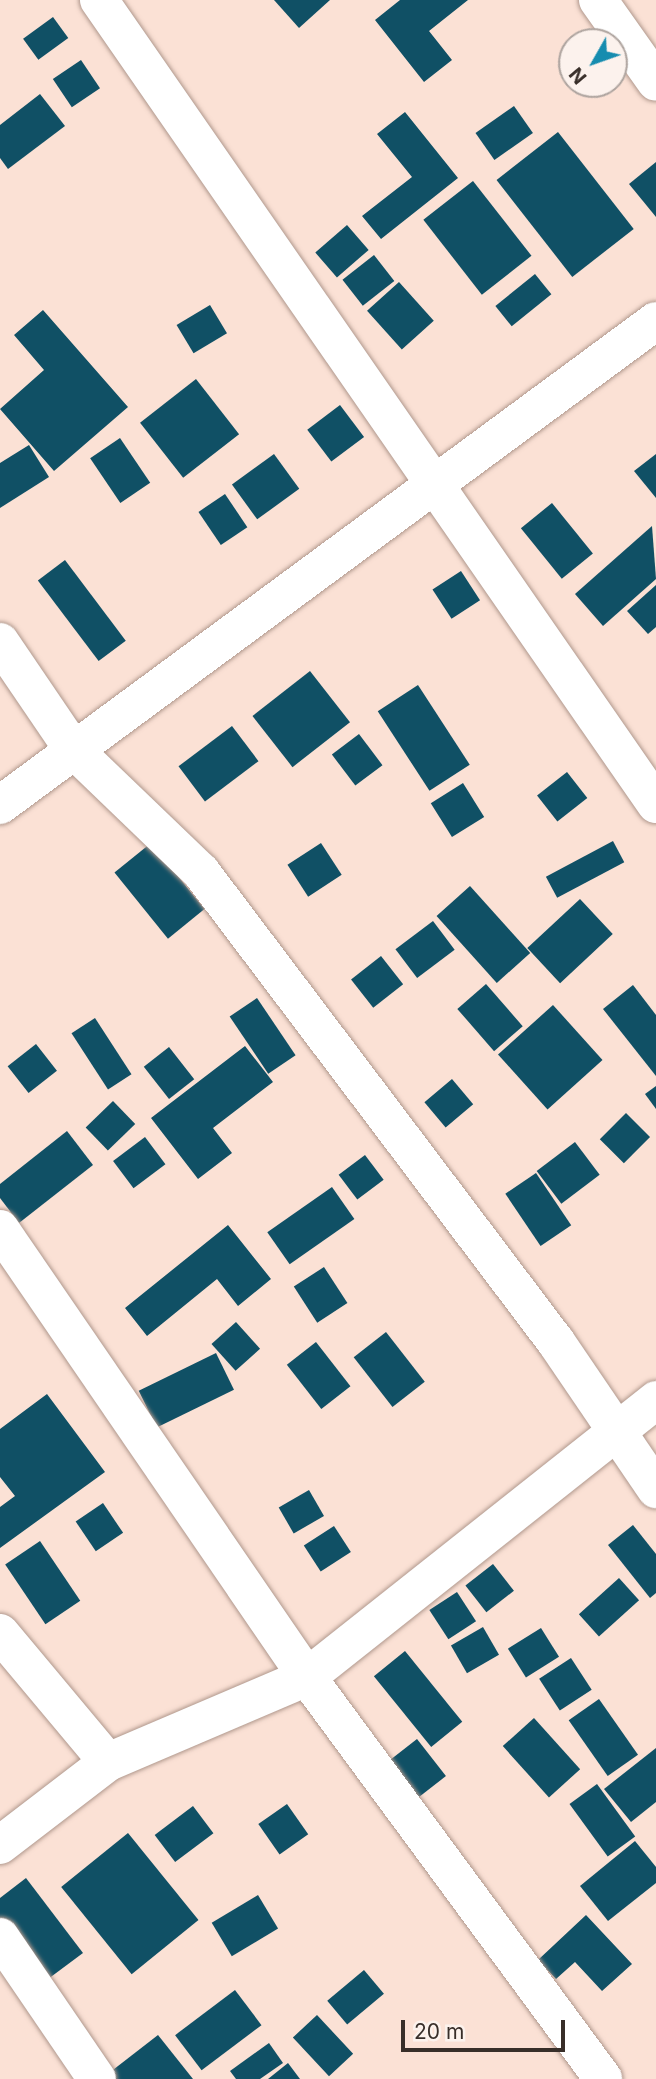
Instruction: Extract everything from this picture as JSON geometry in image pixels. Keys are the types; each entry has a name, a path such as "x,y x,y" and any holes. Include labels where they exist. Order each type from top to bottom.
{"street":[{"path":"99,0 656,804"},
{"path":"598,0 656,82"},
{"path":"0,805 72,748 656,321"},
{"path":"0,642 72,748 201,872 556,1342 656,1489"},
{"path":"0,1229 307,1677 603,2079"},
{"path":"0,1845 108,1762 307,1677 656,1400"},
{"path":"0,1633 108,1762"},
{"path":"0,1937 97,2079"}],"building":[{"path":"274,0 330,0 299,28"},
{"path":"400,0 468,0 429,31 452,60 424,82 375,20"},
{"path":"53,17 68,38 38,60 23,39"},
{"path":"81,60 100,88 72,107 53,79"},
{"path":"40,94 65,126 8,169 0,158 0,125"},
{"path":"514,106 533,133 494,160 475,133"},
{"path":"405,112 458,178 381,239 362,216 412,177 377,134"},
{"path":"558,132 634,229 572,277 497,180"},
{"path":"656,162 656,217 629,184"},
{"path":"473,181 531,256 482,295 423,220"},
{"path":"347,225 369,250 337,277 315,253"},
{"path":"374,255 394,281 363,306 342,280"},
{"path":"535,274 551,294 512,326 495,306"},
{"path":"399,282 434,321 402,349 367,311"},
{"path":"210,305 227,333 194,353 177,325"},
{"path":"43,310 128,407 54,471 0,409 44,370 14,335"},
{"path":"196,379 239,434 183,478 140,423"},
{"path":"340,405 364,437 331,462 307,430"},
{"path":"120,438 150,483 120,503 90,458"},
{"path":"29,445 49,477 0,508 0,463"},
{"path":"274,454 299,489 257,519 232,485"},
{"path":"656,454 656,498 634,471"},
{"path":"225,494 247,527 221,545 198,512"},
{"path":"552,503 593,554 562,579 521,528"},
{"path":"652,526 656,579 603,626 575,594"},
{"path":"65,560 126,641 99,661 38,580"},
{"path":"461,571 480,600 452,619 432,590"},
{"path":"656,585 656,627 648,634 627,611"},
{"path":"310,671 350,722 292,767 252,716"},
{"path":"418,685 470,765 429,791 378,711"},
{"path":"232,726 258,761 205,801 178,766"},
{"path":"359,734 382,765 355,786 332,754"},
{"path":"567,772 587,798 557,821 537,795"},
{"path":"463,783 484,817 452,837 431,803"},
{"path":"613,841 624,862 557,898 546,877"},
{"path":"151,843 204,909 168,939 114,873"},
{"path":"321,843 342,875 308,897 287,865"},
{"path":"470,886 530,953 497,983 437,916"},
{"path":"580,899 613,934 560,983 527,948"},
{"path":"433,921 455,950 417,978 395,949"},
{"path":"381,956 403,984 373,1008 351,979"},
{"path":"486,984 523,1026 494,1051 457,1009"},
{"path":"633,985 656,1015 656,1076 603,1009"},
{"path":"257,998 296,1055 268,1074 230,1016"},
{"path":"553,1005 603,1060 548,1110 498,1055"},
{"path":"95,1018 131,1074 108,1089 72,1033"},
{"path":"36,1044 57,1071 29,1093 8,1066"},
{"path":"245,1046 273,1082 213,1128 232,1153 198,1179 151,1118"},
{"path":"169,1047 194,1079 169,1099 144,1067"},
{"path":"452,1079 473,1104 446,1127 424,1102"},
{"path":"656,1086 656,1109 645,1094"},
{"path":"113,1101 135,1124 108,1150 86,1127"},
{"path":"626,1113 650,1137 624,1163 600,1139"},
{"path":"67,1131 93,1165 19,1223 0,1198 0,1184"},
{"path":"145,1137 165,1164 134,1188 113,1161"},
{"path":"575,1142 600,1175 561,1204 537,1171"},
{"path":"365,1155 384,1180 357,1200 339,1175"},
{"path":"536,1173 571,1225 541,1246 505,1194"},
{"path":"332,1187 354,1219 290,1264 267,1232"},
{"path":"228,1225 271,1279 238,1306 217,1279 147,1336 125,1308"},
{"path":"324,1267 347,1303 317,1323 294,1287"},
{"path":"236,1322 260,1349 236,1371 211,1344"},
{"path":"386,1332 425,1382 392,1407 354,1357"},
{"path":"316,1342 350,1386 321,1409 287,1365"},
{"path":"216,1353 234,1390 157,1428 139,1391"},
{"path":"47,1394 105,1472 0,1548 0,1507 15,1496 0,1477 0,1429"},
{"path":"309,1490 324,1516 294,1533 279,1508"},
{"path":"103,1503 123,1533 96,1551 76,1521"},
{"path":"633,1525 656,1554 656,1593 650,1598 608,1545"},
{"path":"334,1526 351,1552 321,1572 304,1546"},
{"path":"40,1541 80,1601 45,1624 5,1564"},
{"path":"493,1564 514,1591 486,1612 465,1586"},
{"path":"619,1578 639,1600 599,1636 579,1614"},
{"path":"457,1592 476,1621 448,1639 429,1610"},
{"path":"483,1627 499,1655 467,1673 451,1646"},
{"path":"541,1628 559,1657 526,1678 508,1649"},
{"path":"405,1651 462,1722 431,1747 374,1676"},
{"path":"571,1658 592,1690 560,1711 539,1679"},
{"path":"599,1699 638,1755 608,1776 569,1720"},
{"path":"534,1718 580,1769 549,1797 503,1746"},
{"path":"417,1739 446,1776 417,1799 388,1762"},
{"path":"656,1748 656,1802 631,1822 604,1789"},
{"path":"597,1784 635,1837 608,1857 569,1804"},
{"path":"287,1804 308,1834 280,1854 258,1824"},
{"path":"193,1806 213,1833 175,1862 155,1835"},
{"path":"128,1833 198,1920 132,1974 61,1887"},
{"path":"635,1841 656,1867 656,1883 608,1921 580,1886"},
{"path":"26,1878 83,1953 44,1982 0,1924 0,1898"},
{"path":"258,1895 278,1928 232,1956 212,1923"},
{"path":"586,1915 632,1964 602,1991 575,1962 556,1979 538,1960"},
{"path":"364,1970 384,1994 347,2025 327,2001"},
{"path":"235,1990 261,2025 202,2070 175,2035"},
{"path":"317,2015 353,2054 329,2076 293,2038"},
{"path":"158,2035 193,2079 113,2079 109,2073"},
{"path":"269,2043 283,2063 260,2079 236,2079 230,2071"},
{"path":"288,2063 300,2079 268,2079"}]}
